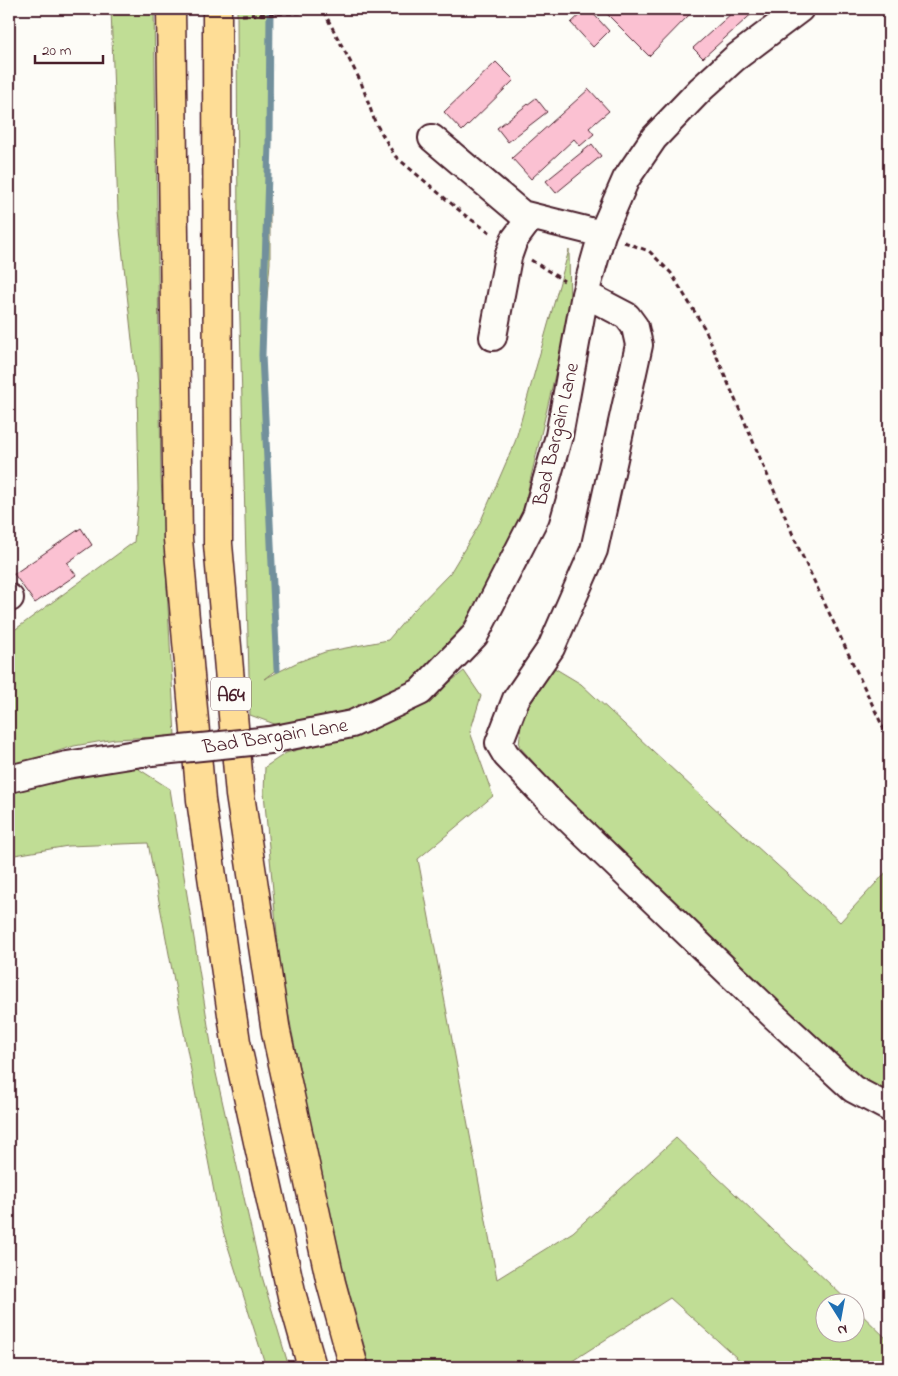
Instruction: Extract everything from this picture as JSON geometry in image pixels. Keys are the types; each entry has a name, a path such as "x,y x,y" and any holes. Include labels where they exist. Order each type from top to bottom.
{"highway":[{"name":"A64","path":"171,9 178,539 201,800 236,1042 292,1296 312,1367"},
{"name":"A64","path":"225,12 218,544 240,795 276,1032 331,1283 354,1367"}],"lane":[{"name":"Bad Bargain Lane","path":"9,779 67,765 142,754 270,740 352,724 420,692 476,635 536,516 559,436 585,294 602,234 626,179 654,138 701,89 736,58 800,9"},
{"path":"432,138 522,214 602,234"},
{"path":"492,338 508,257 514,240 531,217"},
{"path":"585,294 627,316 635,327 639,345 594,550 552,648 516,699 499,743 506,755 552,803 774,1016 853,1089 889,1108"}],"path":[{"path":"225,12 280,14"},
{"path":"602,234 649,252 672,273 704,329 799,549 889,740"}],"green space":[{"path":"111,9 154,9 161,478 175,736 115,739 74,746 9,767 9,634 134,542 139,491 137,386 118,211"},
{"path":"237,9 270,9 270,263 262,355 277,669 264,679 298,662 325,652 388,640 450,573 479,525 515,442 569,250 570,311 518,532 486,590 448,647 423,675 382,697 332,719 280,726 250,715 238,243"},
{"path":"551,666 581,684 840,922 889,869 889,1093 855,1080 673,900 567,800 519,746 523,704"},
{"path":"464,671 481,696 470,732 493,796 418,859 497,1279 573,1232 676,1138 841,1294 816,1294 816,1344 866,1344 866,1319 889,1341 889,1367 747,1367 670,1298 563,1367 370,1367 330,1222 281,977 264,793 265,767 286,753 364,732 429,699"},
{"path":"134,766 170,789 215,1069 261,1273 289,1367 266,1367 219,1218 148,843 68,846 9,856 9,790 76,773"}],"building":[{"path":"586,9 589,9 609,31 593,47 571,23"},
{"path":"610,9 685,9 690,14 649,56 606,13"},
{"path":"728,9 757,9 703,58 693,48 732,13"},
{"path":"496,62 514,80 462,131 444,112"},
{"path":"589,89 609,111 589,128 594,134 580,146 574,139 531,179 512,158"},
{"path":"536,98 547,112 508,142 497,128"},
{"path":"592,144 601,156 556,193 546,181"},
{"path":"81,528 92,545 67,563 76,575 35,603 14,574"}],"waterway":[{"path":"270,9 269,144 262,355 277,669"}]}
